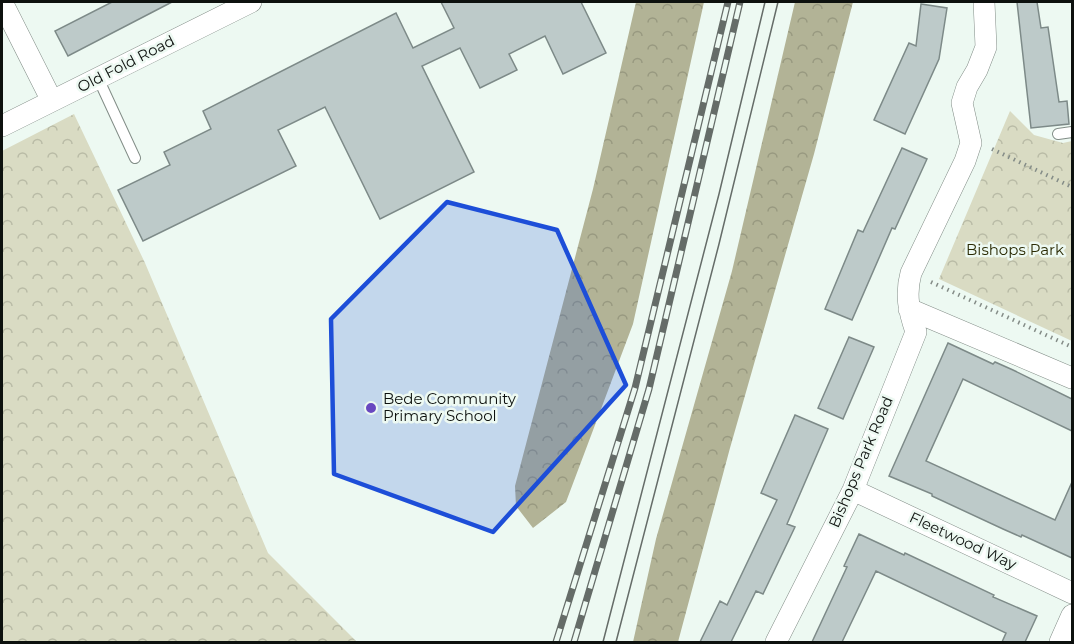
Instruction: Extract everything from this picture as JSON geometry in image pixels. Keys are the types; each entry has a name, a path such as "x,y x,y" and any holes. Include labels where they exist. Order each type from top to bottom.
{"street":[{"path":"2,2 52,101"},
{"name":"Old Fold Road","path":"2,126 251,2"},
{"path":"971,143 962,103 986,47 984,2"},
{"name":"Bishops Park Road","path":"776,642 853,490 916,332 909,309 907,288 911,273 971,143"},
{"path":"909,309 1072,378"},
{"name":"Fleetwood Way","path":"853,490 1072,593"},
{"path":"1060,642 1072,615"}],"lane":[{"path":"99,78 135,158"},
{"path":"1058,135 1072,132"}],"path":[{"path":"971,143 997,150 1072,187"},
{"path":"911,273 1072,347"}],"highlighted area":[{"path":"447,202 557,230 626,385 493,532 334,474 331,319"}],"green space":[{"path":"636,2 704,2 633,324 566,502 533,528 516,506 515,486 593,189"},
{"path":"795,2 853,2 814,154 730,448 678,642 633,642 656,539 732,271"},
{"name":"Bishops Park","path":"1010,111 1034,135 1063,143 1072,141 1072,341 939,279"},
{"path":"74,114 145,263 268,553 357,642 2,642 2,151"}],"building":[{"path":"112,2 172,2 68,56 55,31"},
{"path":"441,2 581,2 606,53 563,74 545,36 509,54 517,70 480,88 460,48 422,66 474,172 380,219 325,107 278,130 296,166 143,241 118,190 170,165 164,152 211,129 203,111 396,13 413,48 454,28"},
{"path":"1017,2 1037,2 1041,28 1048,27 1059,102 1067,101 1069,124 1031,128"},
{"path":"921,4 947,8 939,59 905,134 874,120 909,43 916,46"},
{"path":"902,148 927,159 895,229 892,228 852,320 825,309 858,230 863,232"},
{"path":"849,337 874,347 843,419 818,408"},
{"path":"948,343 993,364 995,362 1013,370 1072,399 1072,431 963,379 926,461 1055,520 1072,482 1072,558 889,476"},
{"path":"795,415 828,429 787,524 795,527 763,594 756,591 731,642 700,642 720,601 727,605 777,500 761,493"},
{"path":"859,534 904,555 905,553 994,595 993,597 1037,616 1025,642 1002,642 1006,633 876,571 842,642 812,642 847,567 844,566"}],"tram line":[{"path":"603,642 719,194 765,2"},
{"path":"616,642 719,244 778,2"}],"railway":[{"path":"556,642 635,388 728,2"},
{"path":"574,642 649,389 740,2"}],"place":[{"name":"Bede Community Primary School","path":"371,408"}]}
